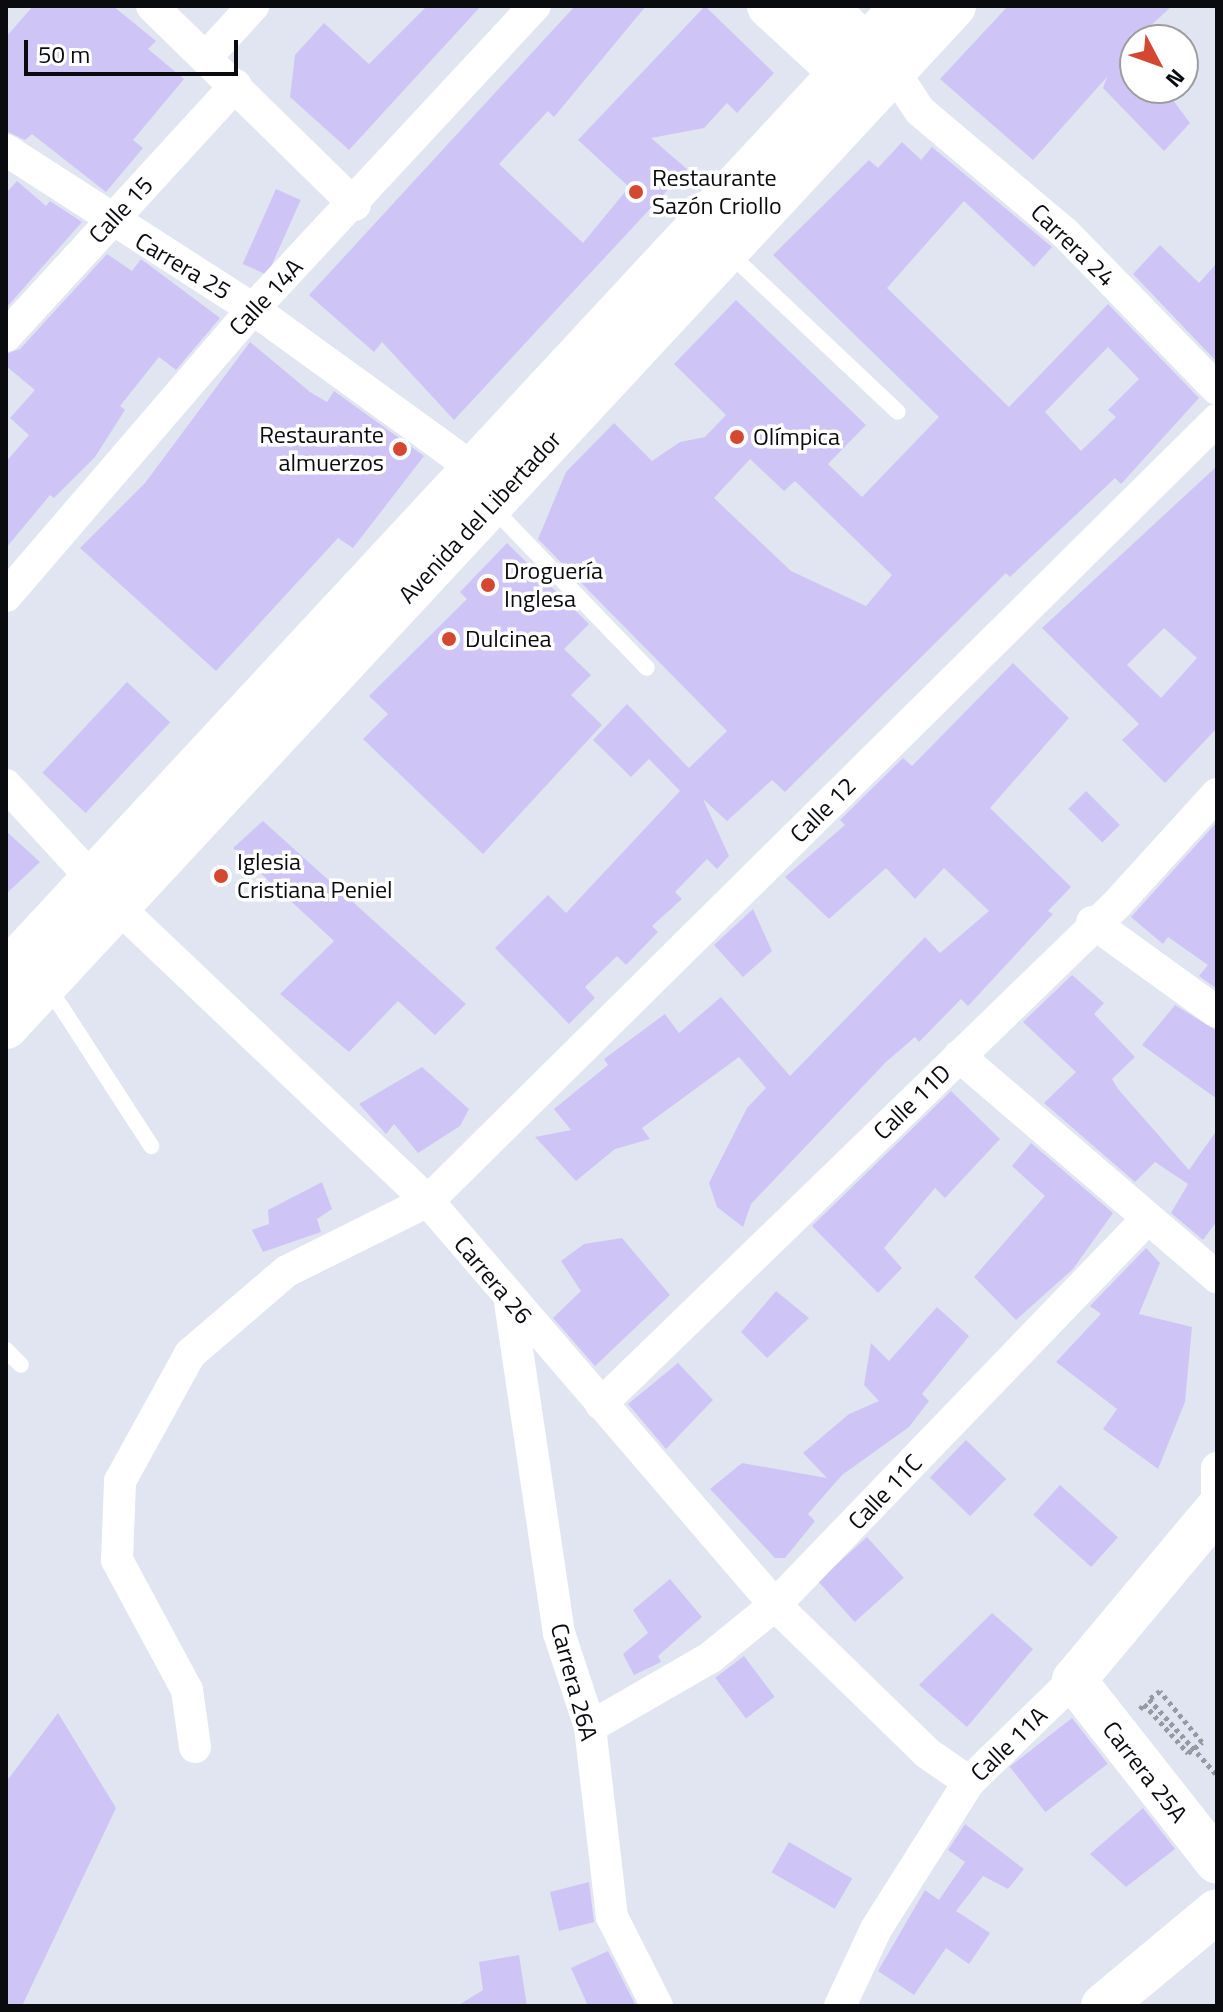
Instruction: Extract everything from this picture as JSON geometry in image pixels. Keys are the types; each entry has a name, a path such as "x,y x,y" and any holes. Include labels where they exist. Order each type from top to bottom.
{"main road":[{"path":"769,6 868,72"},
{"path":"824,6 868,72"},
{"name":"Avenida del Libertador","path":"482,487 727,251 868,72 903,6"},
{"name":"Avenida del Libertador","path":"6,1027 26,978 868,72 954,6"},
{"name":"Calle 11A","path":"1074,1680 1217,1509"},
{"name":"Carrera 25A","path":"1074,1680 1217,1862"},
{"path":"1103,2006 1217,1911"}],"street":[{"path":"152,6 208,55 355,205"},
{"path":"208,55 253,6"},
{"name":"Calle 14A","path":"6,596 253,309 355,205 535,6"},
{"name":"Carrera 24","path":"868,72 920,111 1065,233 1217,389"},
{"name":"Calle 15","path":"6,336 236,85"},
{"name":"Carrera 25","path":"6,150 110,222 253,309 482,487"},
{"name":"Calle 12","path":"195,1747 187,1690 117,1560 120,1481 190,1354 287,1271 428,1201 1217,420"},
{"name":"Carrera 26","path":"6,785 105,893 428,1201 510,1302 775,1605 927,1753 969,1782"},
{"name":"Calle 11D","path":"601,1404 959,1056 1217,794"},
{"path":"1092,922 1217,1012"},
{"path":"959,1056 1217,1277"},
{"name":"Calle 11C","path":"590,1727 711,1657 775,1605 1148,1218"},
{"name":"Carrera 26A","path":"510,1302 559,1633 590,1727 612,1917 657,2006"},
{"path":"1217,1468 1217,1491"},
{"name":"Calle 11A","path":"840,2006 876,1929 969,1782 1074,1680"}],"lane":[{"path":"727,251 898,412"},
{"path":"482,487 647,668"},
{"path":"26,978 151,1146"},
{"path":"6,1350 21,1365"}],"path":[{"path":"1183,1758 1139,1710 1144,1704 1188,1753 1195,1747 1202,1742 1160,1691 1149,1699 1168,1721 1178,1732 1188,1742 1198,1753 1217,1775"}],"building":[{"path":"33,6 113,6 156,41 148,49 184,79 133,140 143,148 106,192 32,134 25,140 6,131 6,37"},
{"path":"427,6 481,6 349,150 290,97 295,55 324,23 369,64"},
{"path":"575,6 646,6 554,117 548,111 499,164 583,243 629,187 578,140 705,6 774,73 737,113 727,103 704,128 651,138 687,169 454,420 382,342 374,352 309,295"},
{"path":"1008,6 1172,6 1152,24 1119,24 1119,104 1176,104 1190,123 1164,151 1103,88 1107,77 1033,160 940,79"},
{"path":"902,142 921,160 932,147 1052,247 1034,267 964,201 887,288 1009,407 1108,304 1199,398 1121,484 1115,478 1010,577 1006,573 785,792 772,780 727,821 703,799 729,856 717,869 707,859 675,892 682,899 652,926 658,932 626,965 617,956 585,987 595,998 569,1024 495,948 548,895 566,913 680,791 649,759 631,777 593,740 627,704 689,768 727,731 538,539 566,472 614,423 652,461 680,442 705,437 726,415 674,364 736,300 866,425 828,464 862,497 939,417 773,255 869,160 878,168","holes":["1108,347 1139,379 1108,410 1116,417 1081,451 1045,412","750,459 784,491 795,481 892,575 866,606 791,571 714,498"]},
{"path":"17,181 46,206 50,201 82,222 6,308 6,193"},
{"path":"276,189 301,200 267,275 243,264"},
{"path":"1160,245 1199,283 1217,263 1217,362 1133,274"},
{"path":"107,254 132,271 141,259 220,318 176,370 159,357 120,406 125,410 95,457 54,498 50,495 6,548 6,462 29,435 10,418 35,390 6,366 6,354 20,349"},
{"path":"250,342 310,392 327,402 334,391 424,456 353,548 338,538 216,671 80,548 145,483"},
{"path":"1217,466 1217,728 1165,783 1122,740 1139,724 1042,628","holes":["1164,628 1197,658 1161,698 1127,665"]},
{"path":"507,543 589,624 564,649 591,675 571,695 602,725 483,854 363,739 388,714 369,696 467,599 460,592"},
{"path":"1013,663 1069,718 990,808 1071,887 1048,911 1053,914 968,1006 961,999 919,1042 915,1037 886,1062 751,1204 743,1227 717,1207 709,1183 747,1108 766,1088 739,1057 642,1128 650,1139 615,1149 576,1181 535,1137 571,1130 554,1109 608,1065 604,1059 665,1014 679,1033 721,997 790,1076 925,937 940,953 989,911 944,868 915,899 886,868 829,919 785,877 845,825 840,820 903,758 912,766"},
{"path":"127,682 170,722 86,813 42,773"},
{"path":"1086,791 1120,825 1102,843 1068,809"},
{"path":"263,821 466,1004 435,1035 398,1001 349,1052 280,994 334,941 233,848"},
{"path":"1217,822 1217,989 1199,976 1208,965 1168,937 1163,944 1131,917"},
{"path":"6,831 40,862 6,894"},
{"path":"753,909 772,951 743,977 714,945"},
{"path":"1072,975 1104,1003 1094,1014 1135,1057 1112,1079 1118,1089 1189,1170 1217,1130 1217,1221 1203,1240 1171,1213 1188,1184 1155,1162 1135,1182 1044,1103 1076,1072 1023,1022"},
{"path":"1175,1005 1217,1031 1217,1099 1142,1045"},
{"path":"422,1067 469,1109 460,1126 418,1153 394,1124 386,1134 359,1104"},
{"path":"951,1091 1000,1139 945,1198 935,1188 884,1248 902,1268 878,1293 812,1226"},
{"path":"1031,1143 1113,1213 1073,1269 1016,1320 974,1277 1045,1196 1012,1166"},
{"path":"322,1182 332,1209 317,1219 321,1232 263,1252 252,1230 269,1224 268,1210"},
{"path":"622,1238 670,1295 595,1366 553,1318 581,1291 561,1261 584,1244"},
{"path":"1146,1248 1160,1263 1139,1314 1192,1327 1185,1402 1158,1469 1103,1429 1117,1409 1056,1362 1101,1314 1090,1306"},
{"path":"776,1291 809,1318 767,1358 741,1332"},
{"path":"937,1307 969,1336 922,1394 929,1401 909,1427 842,1475 808,1514 815,1521 785,1558 775,1558 710,1489 742,1463 827,1478 803,1453 849,1414 879,1401 864,1385 871,1343 889,1361"},
{"path":"678,1363 713,1400 666,1449 628,1404"},
{"path":"966,1440 1006,1479 970,1516 930,1477"},
{"path":"1060,1485 1118,1537 1091,1567 1033,1515"},
{"path":"867,1537 904,1578 855,1622 818,1581"},
{"path":"670,1579 702,1617 658,1656 661,1662 634,1675 623,1654 648,1633 633,1610"},
{"path":"992,1613 1033,1649 967,1727 919,1685"},
{"path":"744,1656 775,1697 746,1718 715,1678"},
{"path":"58,1713 116,1808 22,2006 6,2006 6,1782"},
{"path":"1072,1718 1108,1764 1045,1812 1010,1767"},
{"path":"1143,1808 1175,1849 1126,1887 1090,1854"},
{"path":"965,1824 1024,1869 1008,1889 983,1876 956,1911 990,1933 969,1964 946,1948 914,1995 878,1971 925,1890 939,1900 965,1862 948,1850"},
{"path":"789,1842 852,1878 835,1909 772,1872"},
{"path":"589,1882 594,1922 559,1931 550,1892"},
{"path":"608,1951 636,2006 588,2006 571,1968"},
{"path":"519,1955 527,2006 457,2006 483,1990 479,1962"}],"place":[{"name":"Restaurante Sazón Criollo","path":"636,192"},
{"name":"Olímpica","path":"737,437"},
{"name":"Restaurante almuerzos","path":"400,449"},
{"name":"Droguería Inglesa","path":"488,585"},
{"name":"Dulcinea","path":"449,639"},
{"name":"Iglesia Cristiana Peniel","path":"221,876"}]}
